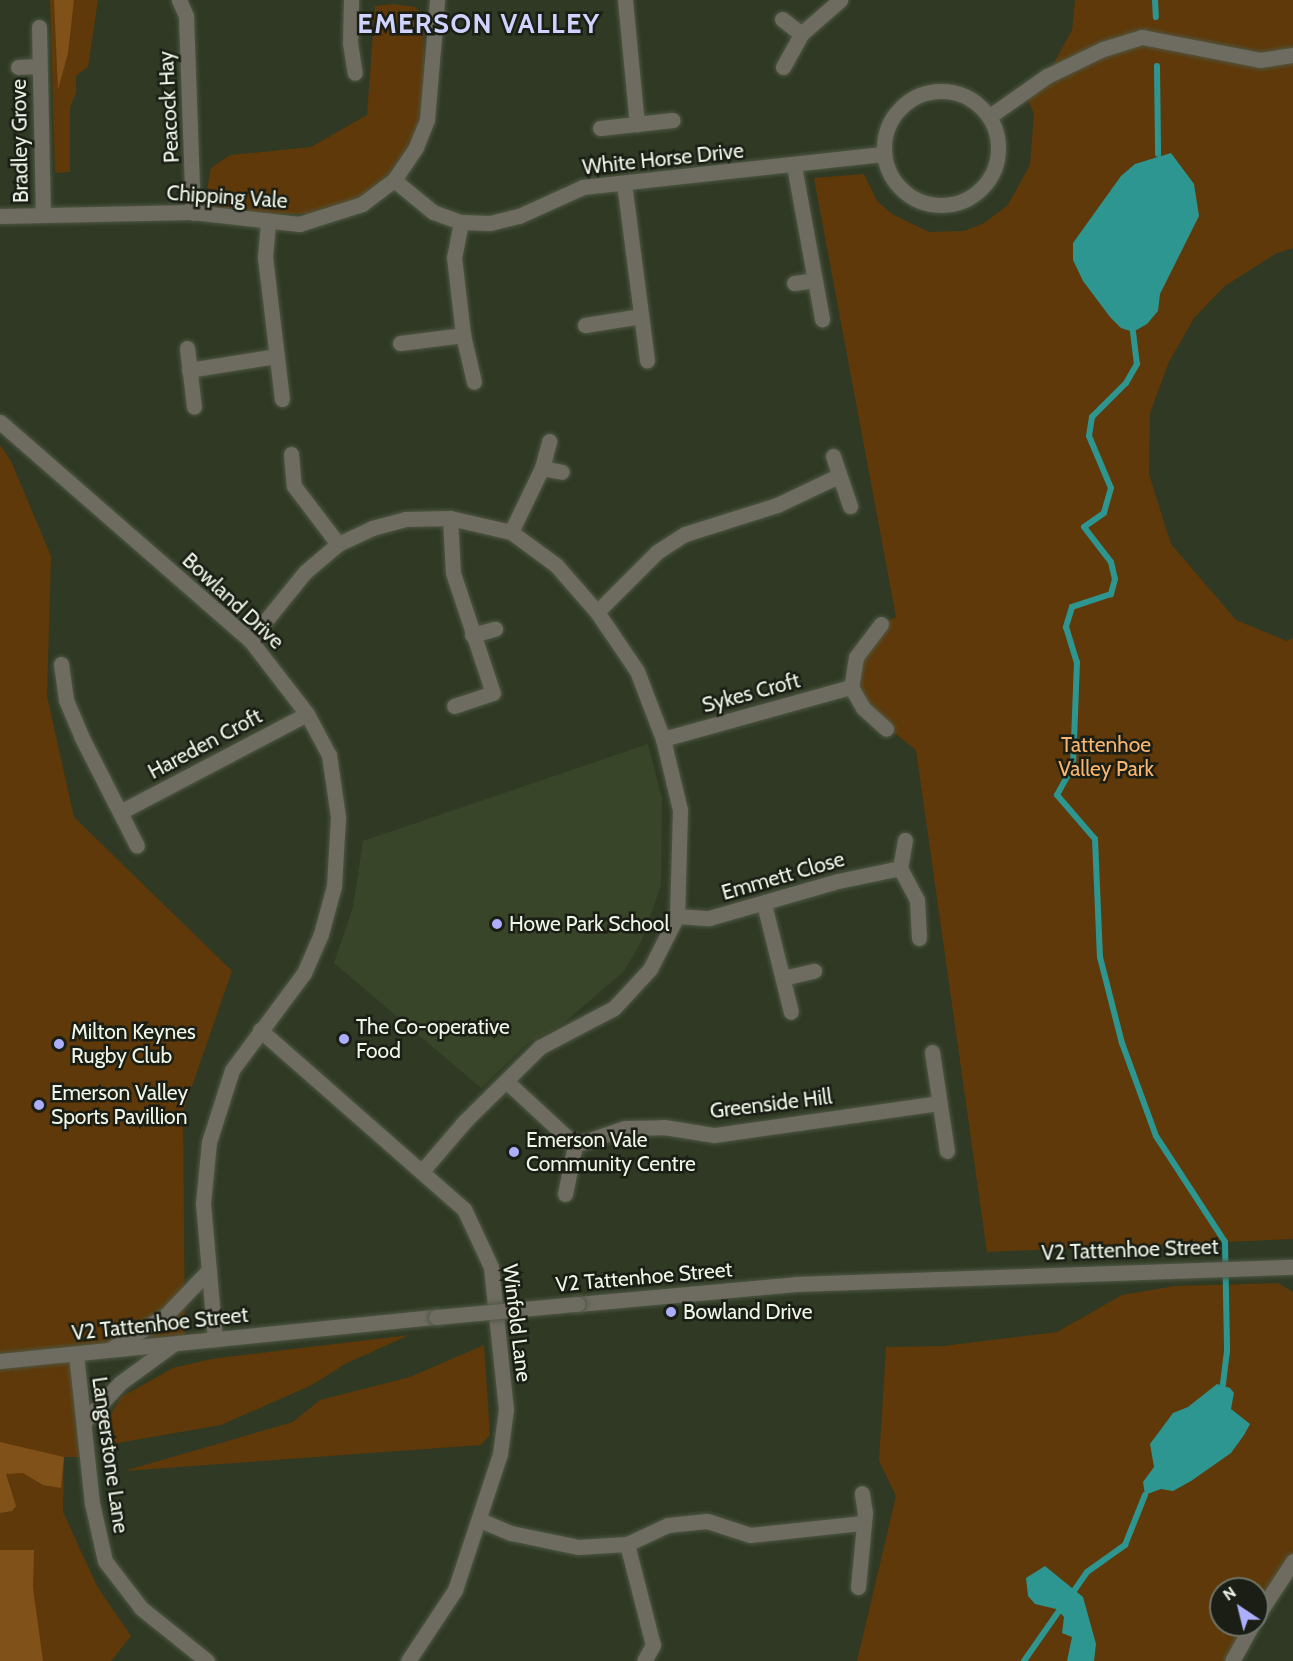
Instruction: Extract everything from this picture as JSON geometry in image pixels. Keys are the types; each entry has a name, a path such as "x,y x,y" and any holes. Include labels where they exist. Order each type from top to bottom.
{"street":[{"name":"Peacock Hay","path":"179,0 186,16 193,213"},
{"path":"351,0 350,43 355,73"},
{"name":"Chipping Vale","path":"0,216 193,213 268,223 299,224 324,218 362,204 394,180 416,147 427,120 437,0"},
{"path":"625,0 637,124"},
{"path":"783,67 801,34 840,0"},
{"path":"782,20 801,34"},
{"name":"Bradley Grove","path":"39,27 43,215"},
{"path":"990,116 1047,76 1103,49 1142,37 1260,60 1293,55"},
{"name":"Bradley Grove","path":"18,67 39,66"},
{"path":"941,90 960,93 977,102 990,116 997,133 999,152 995,170 985,186 952,204 933,205 900,188 889,173 884,154 885,135 892,117 905,103 922,93 941,90"},
{"path":"600,128 673,120"},
{"name":"White Horse Drive","path":"394,180 433,212 461,222 490,223 519,216 563,193 624,183 795,166 884,154"},
{"path":"795,166 822,319"},
{"path":"624,183 647,361"},
{"path":"461,222 454,257 463,335 474,382"},
{"path":"268,223 265,257 282,399"},
{"path":"794,283 815,280"},
{"path":"585,325 641,316"},
{"path":"400,343 463,335"},
{"path":"187,348 194,407"},
{"path":"189,370 276,356"},
{"name":"Bowland Drive","path":"0,422 250,640 307,714 329,755 338,817 334,886 321,934 304,973 232,1070 208,1142 203,1203 215,1339"},
{"path":"511,532 542,468 549,441"},
{"path":"291,454 294,486 338,544"},
{"path":"833,456 850,506"},
{"path":"542,468 562,472"},
{"path":"597,612 657,552 685,534 777,505 838,476"},
{"path":"250,640 305,572 338,544 405,519 450,518 511,532 556,565 597,612 637,670 663,739 680,810 677,916 650,969 614,1008 540,1047 506,1080 423,1170"},
{"path":"450,518 453,573 493,693 454,706"},
{"path":"881,624 856,657 851,687 863,708 886,729"},
{"path":"472,635 495,628"},
{"path":"61,664 66,700 81,736 122,812 137,846"},
{"name":"Sykes Croft","path":"663,739 851,687"},
{"name":"Hareden Croft","path":"122,812 307,714"},
{"path":"905,840 900,868 917,900 919,938"},
{"name":"Emmett Close","path":"677,916 709,918 838,881 900,868"},
{"path":"764,904 791,1012"},
{"path":"783,978 814,971"},
{"name":"Winfold Lane","path":"260,1030 423,1170 464,1209 491,1267 506,1409 500,1454 455,1590 408,1661"},
{"path":"932,1052 947,1151"},
{"path":"506,1080 574,1144 565,1194"},
{"name":"Greenside Hill","path":"574,1144 625,1128 664,1127 714,1136 938,1103"},
{"name":"V2 Tattenhoe Street","path":"0,1361 436,1317 796,1284 1184,1268 1286,1267"},
{"path":"106,1352 166,1315 209,1270"},
{"path":"84,1422 120,1383 173,1344"},
{"name":"Langerstone Lane","path":"76,1354 92,1503 105,1561 141,1608 207,1661"},
{"path":"858,1587 863,1522 862,1493"},
{"path":"480,1520 512,1533 578,1547 627,1544 668,1525 707,1521 750,1535 863,1522"},
{"path":"627,1544 653,1645 644,1661"},
{"path":"1269,1598 1293,1561"},
{"path":"1232,1661 1245,1637"}],"shaded area":[{"path":"54,0 74,0 68,53 58,90"},
{"name":"Howe Park School","path":"648,744 662,798 661,886 641,942 624,971 564,1023 528,1043 481,1088 334,963 353,907 363,841"},
{"path":"0,1442 64,1457 61,1488 43,1485 23,1473 6,1474 16,1506 12,1511 0,1513"},
{"path":"0,1550 34,1550 33,1588 43,1661 0,1661"}],"green space":[{"path":"50,0 98,0 88,67 76,76 76,93 70,107 70,172 55,173"},
{"name":"Tattenhoe Valley Park","path":"1075,0 1293,0 1293,248 1275,254 1225,286 1194,318 1169,362 1150,413 1149,474 1171,544 1236,620 1287,641 1293,638 1293,1239 987,1252 916,750 863,708 851,672 881,624 896,617 814,178 864,174 877,201 892,214 929,232 964,231 984,223 1007,206 1030,165 1034,114 1024,92 1047,76 1072,30"},
{"path":"393,4 415,7 423,15 425,102 412,140 384,180 349,204 313,214 268,214 218,208 207,188 211,168 230,155 311,147 367,115 375,6"},
{"path":"0,445 11,461 51,556 47,696 74,817 232,971 183,1112 185,1342 0,1354"},
{"path":"1278,1283 1293,1292 1293,1561 1269,1598 1269,1577 1209,1577 1209,1637 1245,1637 1232,1661 857,1661 896,1496 879,1461 886,1347 943,1346 1057,1332 1122,1295 1175,1286"},
{"path":"409,1335 345,1364 312,1385 221,1425 100,1446 106,1422 121,1397 173,1368 211,1359"},
{"path":"484,1345 490,1435 481,1445 124,1471 293,1422 320,1400 410,1377"},
{"path":"76,1354 86,1457 64,1457 63,1512 97,1586 131,1636 111,1661 0,1661 0,1361"}],"water":[{"path":"1171,153 1194,184 1199,216 1160,294 1158,311 1147,324 1133,332 1121,328 1110,317 1083,281 1073,260 1073,243 1121,176 1135,164"},
{"path":"1217,1384 1230,1388 1234,1393 1231,1409 1250,1424 1244,1435 1231,1453 1191,1481 1173,1491 1161,1489 1145,1495 1143,1482 1154,1467 1150,1444 1173,1413 1188,1407"},
{"path":"1045,1566 1083,1597 1096,1644 1094,1661 1067,1661 1072,1637 1062,1633 1064,1617 1056,1609 1035,1604 1028,1596 1026,1578"}],"waterway":[{"path":"1155,0 1156,17"},
{"path":"1157,66 1158,154"},
{"path":"1133,332 1137,364 1126,383 1092,417 1089,436 1111,488 1104,513 1084,527 1111,562 1115,579 1111,594 1072,607 1066,627 1077,662 1073,766 1057,795 1095,839 1100,957 1122,1043 1156,1136 1225,1242 1227,1351 1223,1386"},
{"path":"1071,1595 1087,1572 1125,1545 1145,1495"},
{"path":"1024,1661 1063,1605"}],"place":[{"name":"Howe Park School","path":"497,924"},
{"name":"The Co-operative Food","path":"344,1039"},
{"name":"Milton Keynes Rugby Club","path":"59,1044"},
{"name":"Emerson Valley Sports Pavillion","path":"39,1105"},
{"name":"Emerson Vale Community Centre","path":"514,1152"},
{"name":"Bowland Drive","path":"671,1312"}],"district":[{"name":"EMERSON VALLEY","path":"479,24"}]}
